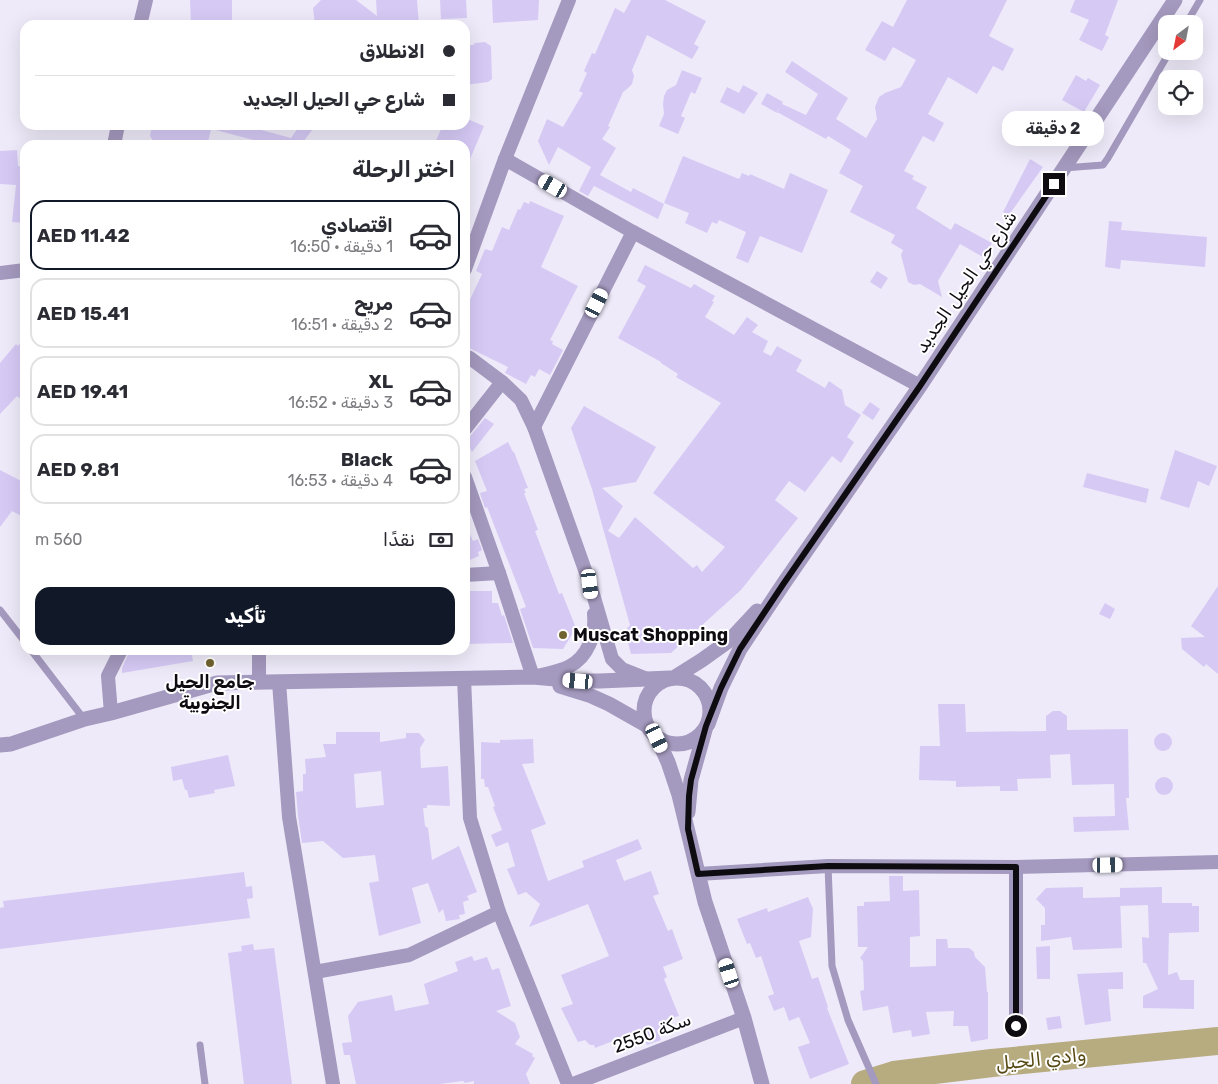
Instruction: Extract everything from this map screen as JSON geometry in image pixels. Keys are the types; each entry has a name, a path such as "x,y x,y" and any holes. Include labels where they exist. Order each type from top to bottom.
{"street":[{"path":"141,20 146,0"},
{"path":"470,254 505,159 569,0"},
{"name":"شارع حي الحيل الجديد","path":"784,583 920,386 1176,0"},
{"path":"505,159 633,232 920,386"},
{"path":"534,427 633,232"},
{"path":"0,273 20,271"},
{"path":"470,358 502,382 521,400 534,427 590,584 612,659 622,669 647,680"},
{"path":"470,423 502,382"},
{"path":"470,490 533,677"},
{"path":"470,575 499,573"},
{"path":"762,1084 744,1018 705,902 674,779 657,738 646,725 643,705 652,687 661,681 673,678 730,640 784,583"},
{"path":"657,738 675,744 694,740 701,734 707,725 721,688 740,649 784,583"},
{"path":"533,677 573,666 587,651 595,624 590,584"},
{"path":"111,713 108,676 118,655"},
{"path":"259,682 260,655"},
{"path":"533,677 589,695 646,725"},
{"path":"0,745 11,744 84,719 217,683 533,677 578,681 685,678 701,688 710,705 710,715 691,780 688,829"},
{"path":"464,678 470,818 499,912 568,1084"},
{"path":"279,682 289,817 333,1084"},
{"path":"698,874 828,866 1016,867 1218,862"},
{"path":"1016,867 1016,1026"},
{"path":"315,972 409,955 499,912"},
{"name":"سكة 2550","path":"573,1084 744,1018"}],"lane":[{"path":"1191,15 1200,0"},
{"path":"1064,168 1102,165 1108,158 1165,60"},
{"path":"0,610 20,636"},
{"path":"35,655 84,719"},
{"path":"828,866 832,966 848,1020 876,1084"},
{"path":"200,1045 205,1084"}],"building":[{"path":"190,0 232,0 232,20 191,20"},
{"path":"321,0 356,0 377,16 376,0 417,0 419,20 314,20 313,8"},
{"path":"440,0 466,0 467,18 441,19"},
{"path":"492,0 539,0 538,20 493,23"},
{"path":"631,0 665,0 706,21 694,44 699,47 692,59 647,35 632,70 634,76 632,84 623,92 608,126 610,127 602,139 616,148 600,175 631,192 633,188 664,204 658,219 594,186 588,196 579,191 591,167 558,147 549,165 538,141 547,119 563,127 583,93 579,91 587,73 584,71 592,53 595,54 615,8 624,13"},
{"path":"907,0 1007,0 989,36 1014,49 1003,71 993,66 977,94 948,77 928,114 944,123 934,142 923,136 904,171 914,176 912,179 927,187 916,208 951,230 955,223 992,243 983,257 960,244 938,281 942,297 920,284 914,285 908,282 901,255 903,250 891,243 895,235 850,212 863,186 839,173 851,150 828,136 826,139 761,104 767,93 783,102 782,104 806,115 818,94 785,72 792,61 848,98 836,119 866,138 877,119 875,107 879,97 901,87 916,60 893,47 885,61 865,50 882,21 893,27"},
{"path":"1075,0 1118,0 1105,35 1109,37 1102,51 1079,40 1089,20 1070,12"},
{"path":"485,42 491,46 492,79 488,82 470,84 470,45"},
{"path":"682,70 702,78 695,94 691,92 681,116 685,118 678,134 659,126 664,114 664,96 667,90 676,85"},
{"path":"1076,75 1086,81 1088,78 1100,85 1084,112 1062,100"},
{"path":"743,85 758,93 744,114 720,102 727,87 739,93"},
{"path":"470,120 484,126 470,159 470,140 436,140 441,130 470,130"},
{"path":"151,130 211,130 208,140 153,140 150,136"},
{"path":"216,130 261,130 291,138 297,130 312,130 305,140 253,140"},
{"path":"17,150 18,166 20,166 20,223 12,222 16,185 0,184 0,151"},
{"path":"683,156 739,179 742,173 749,176 750,174 784,189 790,173 828,190 802,253 760,236 748,263 736,258 746,232 719,220 717,224 712,222 707,233 685,223 689,213 664,203"},
{"path":"1030,159 1043,167 1009,215 1003,212"},
{"path":"530,201 564,216 541,267 578,286 550,340 553,341 552,344 563,350 550,375 539,369 535,377 531,375 526,384 505,373 508,367 470,348 470,300 482,274 476,271 485,249 492,251 502,227 509,230 518,209 520,210 524,202 529,204"},
{"path":"1109,221 1122,222 1121,230 1207,237 1205,267 1121,260 1120,269 1105,267"},
{"path":"645,265 691,288 694,284 715,296 712,301 714,302 705,317 734,335 747,317 758,325 752,332 768,341 763,352 771,356 777,346 802,360 796,371 825,388 829,381 842,390 845,405 861,415 847,437 854,442 841,463 832,456 805,492 789,481 775,500 798,518 741,590 671,653 631,654 625,631 630,625 592,489 571,428 584,406 656,447 636,482 602,488 623,506 608,531 619,538 635,517 693,568 697,565 702,572 725,547 653,493 721,403 676,377 678,374 661,362 618,338 646,286 637,281"},
{"path":"877,271 888,278 881,289 870,282"},
{"path":"20,343 20,399 17,396 0,414 0,363 16,344 18,346"},
{"path":"870,402 880,409 873,420 862,413"},
{"path":"485,418 494,424 472,452 470,436"},
{"path":"508,442 514,452 528,488 524,489 526,493 524,493 538,530 535,531 559,594 562,593 576,628 563,649 533,648 520,609 526,607 480,493 487,491 475,461"},
{"path":"1175,450 1217,466 1209,486 1198,481 1189,508 1160,499"},
{"path":"0,470 20,480 20,515 12,511 0,527"},
{"path":"1087,473 1149,489 1146,503 1083,487"},
{"path":"470,534 473,541 478,539 482,550 478,552 479,556 470,560"},
{"path":"1218,586 1218,674 1206,664 1204,667 1182,649 1181,638 1205,637 1191,626"},
{"path":"470,591 492,591 492,603 498,603 513,643 470,644"},
{"path":"1105,603 1115,609 1110,619 1099,614"},
{"path":"128,655 192,655 193,661 122,673 122,668"},
{"path":"938,704 965,704 966,732 1046,731 1046,716 1053,711 1060,711 1067,716 1067,730 1128,729 1129,798 1126,798 1129,830 1074,832 1073,817 1115,816 1114,784 1072,785 1070,754 1050,755 1051,778 1017,779 1018,791 1000,791 1000,786 956,787 956,781 919,780 920,746 940,746"},
{"path":"336,732 380,732 380,742 406,738 406,733 419,733 425,740 420,748 421,768 448,766 450,806 427,805 427,808 423,808 425,826 428,828 432,860 459,846 477,892 467,896 469,900 463,902 465,914 459,915 460,919 446,921 443,909 439,913 428,883 412,888 421,923 379,936 369,883 379,881 375,855 343,858 323,841 302,843 296,792 303,791 303,774 306,774 305,759 326,757 323,744 336,744","holes":["381,771 384,805 356,808 354,774"]},
{"path":"1159,733 1167,733 1172,738 1170,749 1159,751 1154,746 1154,738"},
{"path":"533,739 534,763 522,764 546,824 531,830 548,881 584,867 582,861 638,839 642,849 616,860 624,881 651,871 659,894 653,896 668,931 672,929 683,959 663,967 667,977 664,979 679,1016 675,1017 670,1025 657,1030 661,1040 647,1045 641,1030 595,1048 594,1045 590,1045 585,1040 578,1042 561,1008 573,1004 561,975 609,956 588,904 529,927 540,904 526,892 518,895 507,869 515,866 508,842 496,847 491,835 502,830 488,787 485,787 484,779 481,779 481,742 500,743 500,740"},
{"path":"228,755 235,786 214,790 215,793 189,798 182,779 173,781 171,767"},
{"path":"1164,777 1172,782 1173,786 1168,794 1164,795 1156,790 1155,786 1160,778"},
{"path":"244,872 246,887 252,886 253,898 247,899 250,918 0,949 0,908 4,907 3,901"},
{"path":"889,876 903,876 903,891 919,890 920,936 910,937 910,967 936,966 936,939 947,939 948,948 969,948 985,967 988,992 988,1039 971,1042 968,1026 953,1026 954,1011 926,1012 930,1034 912,1037 911,1030 893,1033 888,1006 863,1011 860,991 864,990 863,961 860,958 868,947 858,947 857,906 864,906 864,902 890,901"},
{"path":"1083,887 1083,898 1120,897 1122,948 1073,950 1071,937 1041,941 1041,925 1045,925 1045,908 1036,899 1046,888"},
{"path":"1162,887 1162,903 1192,903 1192,906 1199,906 1199,932 1169,933 1168,975 1177,972 1180,980 1194,980 1194,1009 1143,1008 1143,996 1158,989 1146,963 1143,963 1142,937 1149,938 1148,905 1120,906 1120,888"},
{"path":"808,897 813,909 811,937 799,941 812,979 818,977 827,1008 849,1064 810,1079 798,1047 810,1043 799,1017 789,1021 784,1007 774,1011 768,996 774,994 761,956 756,958 750,943 747,944 737,919 767,908 768,912"},
{"path":"253,944 254,950 274,948 292,1084 244,1084 228,953 242,951 241,946"},
{"path":"1050,946 1050,979 1037,979 1036,947"},
{"path":"472,956 474,961 487,957 492,970 499,968 511,1006 496,1011 515,1023 520,1037 515,1044 533,1054 532,1056 535,1058 526,1074 530,1084 474,1084 474,1081 465,1083 463,1081 440,1084 356,1084 350,1055 344,1055 342,1043 352,1042 348,1016 358,1002 392,995 395,1011 429,1004 424,984 458,971 455,962"},
{"path":"1123,972 1123,989 1108,989 1111,1021 1085,1025 1077,974"},
{"path":"1060,1016 1062,1028 1048,1030 1046,1018"}],"waterway":[{"name":"وادي الحيل","path":"865,1084 894,1075 992,1063 1218,1041"}],"place":[{"name":"Muscat Shopping","path":"563,635"},
{"name":"جامع الحيل الجنوبية","path":"210,663"}],"route":[{"path":"1016,1026 1016,867 828,866 698,874 688,829 689,796 691,780 706,726 721,688 740,649 920,386 1054,184"}]}
